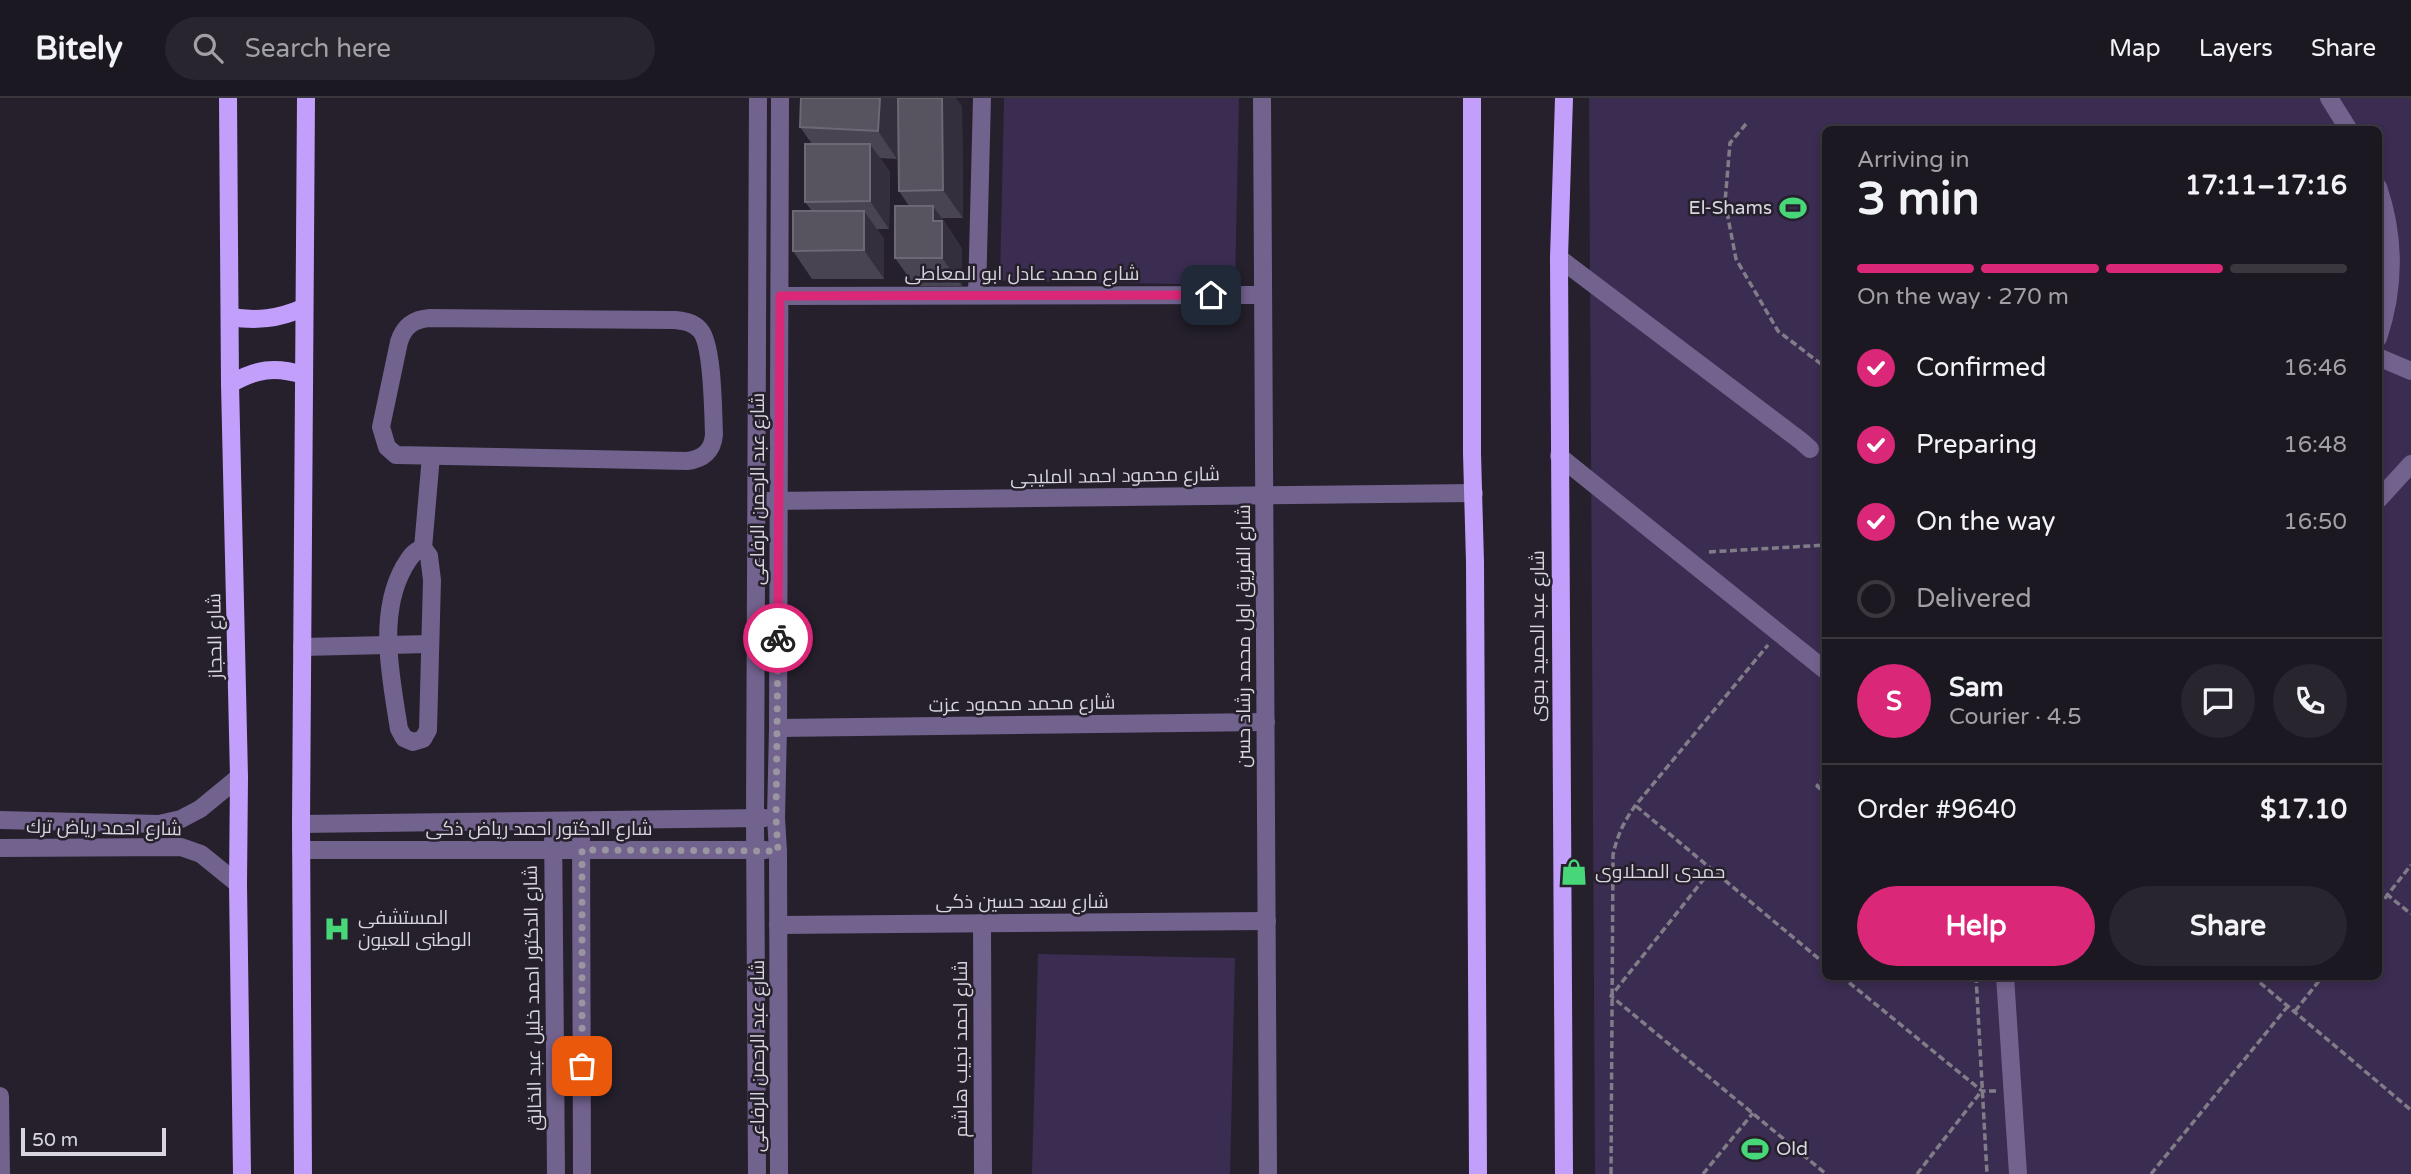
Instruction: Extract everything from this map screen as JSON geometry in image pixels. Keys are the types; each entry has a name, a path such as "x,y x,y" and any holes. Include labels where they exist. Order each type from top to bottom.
{"main road":[{"name":"شارع الحجاز","path":"228,98 230,384 239,777 242,1174"},
{"path":"303,1174 300,824 306,98"},
{"path":"1472,98 1478,1174"},
{"name":"شارع عبد الحميد بدوى","path":"1564,98 1559,258 1564,1174"},
{"path":"230,317 268,319 303,308"},
{"path":"230,384 247,374 265,369 285,369 303,375"}],"street":[{"name":"شارع عبد الرحمن الرفاعى","path":"757,1174 755,818 758,98"},
{"name":"شارع عبد الرحمن الرفاعى","path":"779,1174 776,818 780,98"},
{"path":"977,295 982,98"},
{"name":"شارع الفريق اول محمد رشاد حسن","path":"1262,98 1268,1174"},
{"path":"2329,98 2346,126"},
{"path":"2382,199 2391,245 2391,282 2382,327"},
{"path":"1559,258 1810,449"},
{"name":"شارع محمد عادل ابو المعاطى","path":"780,296 1264,295"},
{"path":"416,320 685,321 702,331 707,340 714,435 711,448 701,458 687,461 431,456 396,455 387,447 382,434 382,420 401,335 404,329 416,320"},
{"path":"2382,358 2410,364"},
{"path":"423,548 418,549 410,558 393,592 390,607 389,645 400,729 404,738 413,742 423,739 428,730 432,580 429,556 423,548 431,456"},
{"path":"1559,456 1822,668"},
{"path":"2382,496 2411,464"},
{"name":"شارع محمود احمد المليجى","path":"757,501 1474,493"},
{"path":"302,647 430,644"},
{"name":"شارع محمد محمود عزت","path":"778,728 1266,722"},
{"name":"شارع احمد رياض ترك","path":"0,820 159,824 181,820 200,809 239,777"},
{"name":"شارع الدكتور احمد رياض ذكى","path":"300,824 776,818"},
{"name":"شارع الدكتور احمد خليل عبد الخالق","path":"553,821 556,1174"},
{"path":"582,821 582,1174"},
{"name":"شارع احمد رياض ترك","path":"0,848 181,847 201,854 238,884"},
{"name":"شارع الدكتور احمد رياض ذكى","path":"301,850 778,851"},
{"name":"شارع سعد حسين ذكى","path":"778,925 1267,920"},
{"name":"شارع احمد نجيب هاشم","path":"982,923 983,1174"},
{"path":"2005,980 2018,1174"},
{"path":"0,1096 1,1174"}],"path":[{"path":"1746,124 1730,143 1728,167 1726,202 1736,259 1777,331 1822,365"},
{"path":"1691,562 1701,555 1720,550 1822,545"},
{"path":"1611,1174 1613,855 1621,829 1635,806 1778,632"},
{"path":"1635,806 1822,962"},
{"path":"2382,902 2411,865"},
{"path":"1611,996 1711,870"},
{"path":"2382,890 2411,914"},
{"path":"1846,980 1982,1091 2013,1090"},
{"path":"1976,980 1987,1174"},
{"path":"2257,980 2411,1110"},
{"path":"2295,1012 2320,980"},
{"path":"1611,996 1826,1174"},
{"path":"2151,1174 2288,1006"},
{"path":"1917,1174 1982,1091"},
{"path":"1703,1174 1753,1114"}],"shaded area":[{"path":"1004,98 1239,98 1235,285 1000,281"},
{"path":"1589,98 2411,98 2411,1174 1595,1174"},
{"path":"1038,954 1235,958 1230,1174 1032,1174"}],"building":[{"path":"801,98 880,98 878,131 800,127"},
{"path":"898,98 942,98 943,190 899,191"},
{"path":"805,144 870,144 870,201 805,202"},
{"path":"895,206 933,206 933,221 942,221 942,258 895,258"},
{"path":"793,211 864,211 864,250 793,251"}],"way so far":[{"path":"582,1066 582,850 778,851 778,638"}],"place":[{"name":"El-Shams","path":"1793,208"},
{"name":"حمدى المحلاوى","path":"1574,872"},
{"name":"المستشفى الوطنى للعيون","path":"337,929"},
{"name":"Old","path":"1755,1149"}],"route":[{"path":"778,638 780,296 1211,295"}]}
